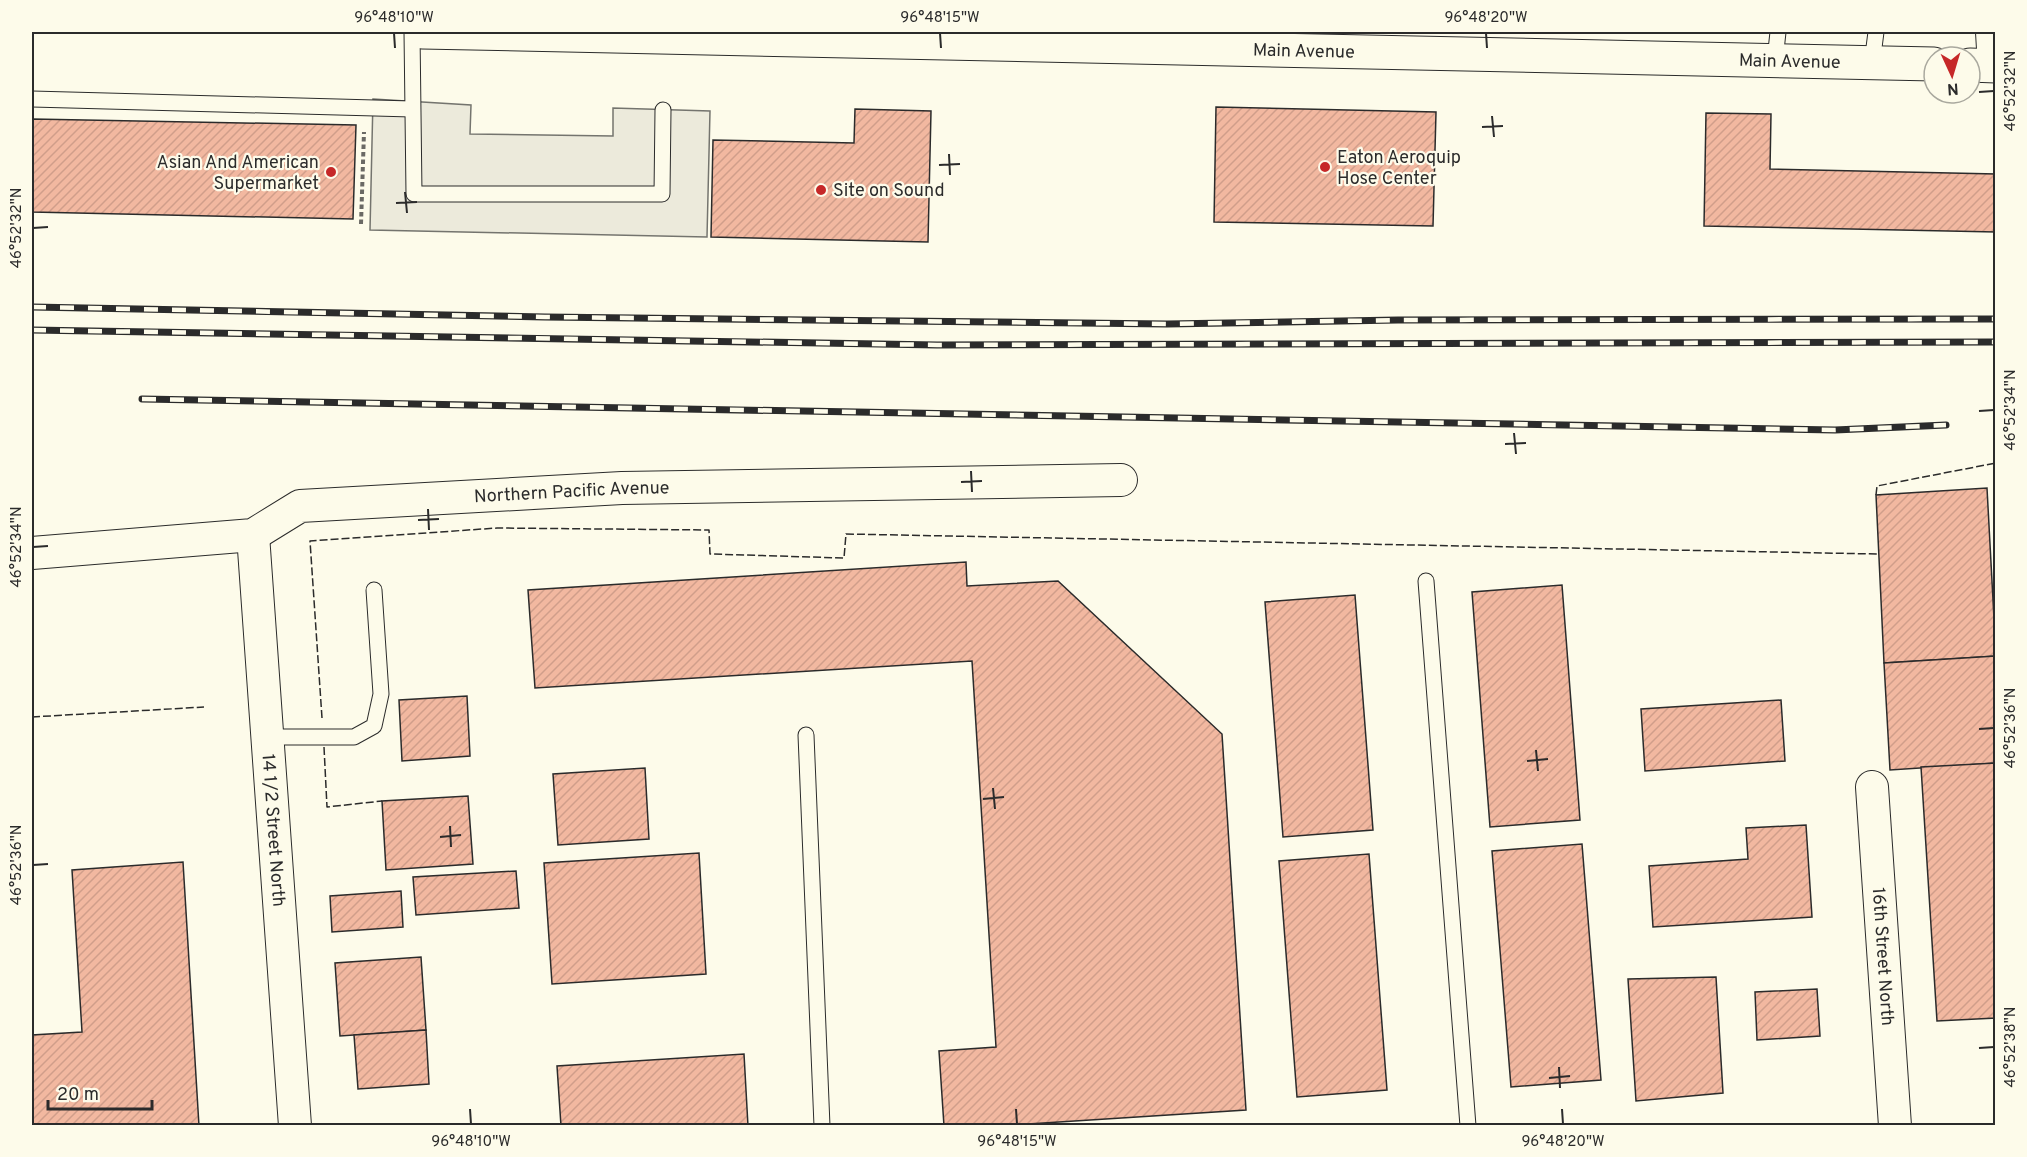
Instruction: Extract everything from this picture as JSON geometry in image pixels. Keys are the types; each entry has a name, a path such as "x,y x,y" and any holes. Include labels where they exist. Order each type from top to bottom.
{"main road":[{"name":"Main Avenue","path":"422,32 1874,47 1922,61"}],"street":[{"path":"1986,66 1992,32"},
{"name":"Northern Pacific Avenue","path":"32,553 253,536 300,506 622,488 1121,480"},
{"name":"14 1/2 Street North","path":"253,536 295,1125"},
{"name":"16th Street North","path":"1872,788 1895,1125"}],"lane":[{"path":"412,32 414,194 662,194 663,110"},
{"path":"32,99 412,109"},
{"path":"1426,581 1468,1125"},
{"path":"268,737 354,736 374,726 381,694 374,590"},
{"path":"806,735 822,1125"}],"path":[{"path":"361,224 365,108"}],"shaded area":[{"path":"373,99 471,105 470,134 613,136 613,108 710,111 707,237 370,230"}],"building":[{"name":"Eaton Aeroquip Hose Center","path":"1216,107 1436,112 1433,226 1214,222"},
{"name":"Site on Sound","path":"855,109 931,111 928,242 711,237 713,140 854,143"},
{"path":"1706,113 1771,114 1770,169 1996,174 1996,232 1704,226"},
{"path":"32,119 356,125 353,219 32,212"},
{"path":"1987,488 1996,656 1884,663 1876,495"},
{"path":"966,562 967,586 1058,581 1222,734 1246,1110 995,1126 944,1126 939,1051 996,1047 972,661 535,688 528,590"},
{"path":"1562,585 1580,820 1490,827 1472,592"},
{"path":"1355,595 1373,830 1283,837 1265,602"},
{"path":"1996,656 1996,763 1890,770 1884,663"},
{"path":"467,696 470,756 402,761 399,700"},
{"path":"1781,700 1785,761 1645,771 1641,709"},
{"path":"1996,763 1996,1018 1937,1021 1921,767"},
{"path":"645,768 649,839 558,845 553,774"},
{"path":"468,796 473,864 386,870 382,801"},
{"path":"1806,825 1812,917 1653,927 1649,866 1748,859 1746,828"},
{"path":"1582,844 1601,1080 1511,1087 1492,851"},
{"path":"699,853 706,974 552,984 544,863"},
{"path":"1369,854 1387,1090 1297,1097 1279,861"},
{"path":"183,862 199,1126 32,1126 32,1035 82,1032 72,870"},
{"path":"516,871 519,908 416,915 413,877"},
{"path":"401,891 403,927 332,932 330,896"},
{"path":"421,957 426,1030 340,1036 335,963"},
{"path":"1716,977 1723,1093 1636,1101 1628,979"},
{"path":"1817,989 1820,1036 1757,1040 1755,992"},
{"path":"426,1030 429,1084 358,1089 354,1035"},
{"path":"744,1054 748,1126 561,1126 557,1066"}],"railway":[{"path":"32,307 545,317 1167,324 1398,320 1996,319"},
{"path":"32,330 937,345 1996,342"},
{"path":"142,399 1835,430 1946,425"}],"fence":[{"path":"1876,495 1877,486 1996,463"},
{"path":"322,718 310,541 497,528 709,530 710,554 844,558 846,534 1877,554"},
{"path":"32,717 204,707"},
{"path":"324,747 327,807 382,801"}],"place":[{"name":"Eaton Aeroquip Hose Center","path":"1325,167"},
{"name":"Asian And American Supermarket","path":"331,172"},
{"name":"Site on Sound","path":"821,190"}]}
